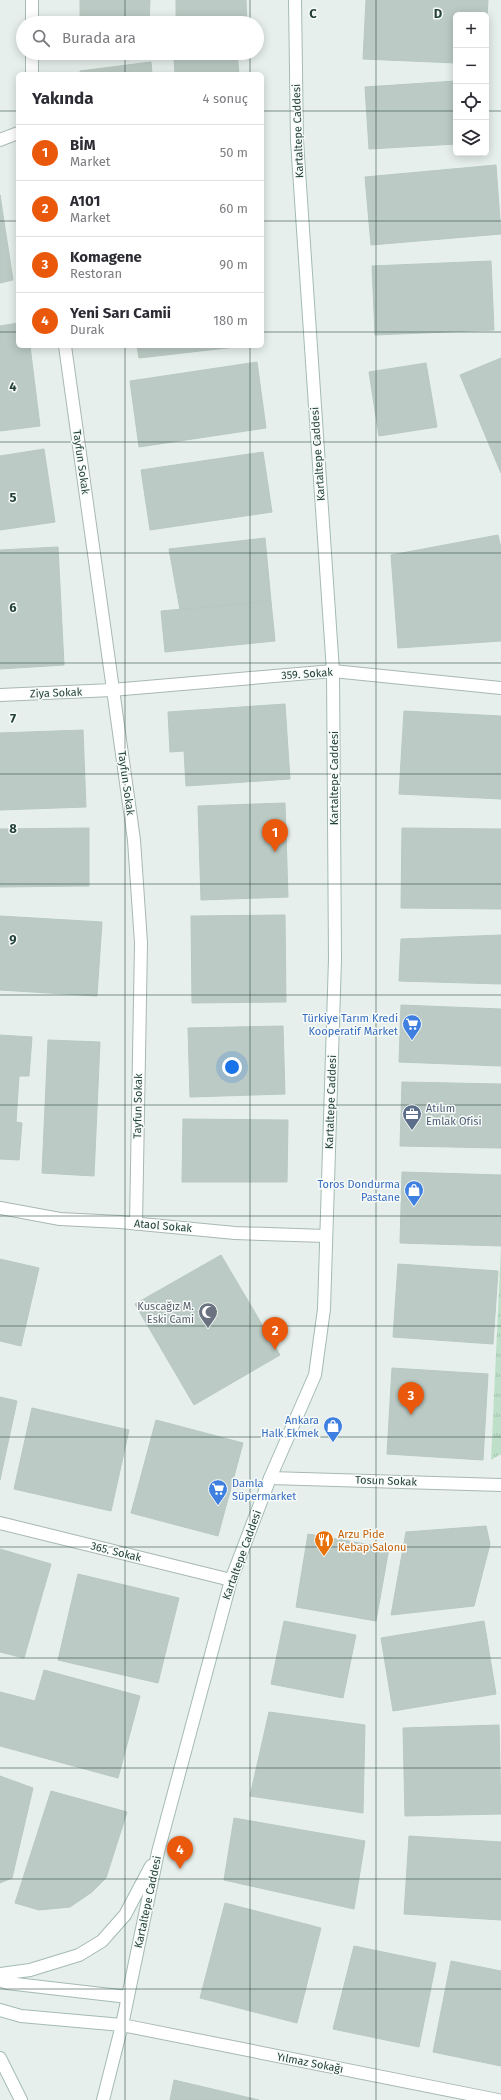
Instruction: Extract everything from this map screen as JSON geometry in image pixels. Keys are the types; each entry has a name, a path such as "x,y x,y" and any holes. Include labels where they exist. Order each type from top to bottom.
{"street":[{"path":"32,0 32,16"},
{"name":"Kartaltepe Caddesi","path":"103,2100 122,2025 158,1852 231,1580 270,1478 315,1375 324,1309 335,959 333,671 297,142 295,0"},
{"path":"32,60 32,72"},
{"path":"0,140 16,134"},
{"name":"Tayfun Sokak","path":"65,348 134,840 141,943 136,1224"},
{"name":"359. Sokak","path":"112,690 333,671 501,688"},
{"name":"Ziya Sokak","path":"0,695 112,690"},
{"name":"Ataol Sokak","path":"0,1208 60,1219 235,1233 326,1236"},
{"name":"Tosun Sokak","path":"270,1478 501,1485"},
{"name":"365. Sokak","path":"0,1523 231,1580"},
{"path":"0,1974 30,1970 72,1957 102,1941 125,1915 158,1852"},
{"path":"0,1980 7,1983 128,1997"},
{"name":"Yılmaz Sokağı","path":"0,2010 21,2016 122,2025 498,2100"},
{"path":"0,2058 21,2100"}],"green space":[{"path":"501,1247 501,1454 491,1460"}],"building":[{"path":"80,0 150,0 149,16 80,16"},
{"path":"176,0 246,0 247,16 176,16"},
{"path":"366,0 488,0 487,12 453,12 453,63 363,59"},
{"path":"174,60 238,60 239,72 175,72"},
{"path":"151,62 152,72 80,72"},
{"path":"453,81 453,144 369,149 365,87"},
{"path":"496,165 501,234 371,245 365,177"},
{"path":"0,195 13,280 0,283"},
{"path":"491,261 494,330 375,335 372,266"},
{"path":"16,323 16,348 30,348 40,426 0,431 0,326"},
{"path":"137,348 226,348 139,358"},
{"path":"501,358 501,473 460,375"},
{"path":"257,362 266,428 139,447 130,381"},
{"path":"426,363 437,427 379,436 369,372"},
{"path":"44,449 55,522 0,530 0,456"},
{"path":"263,452 272,512 150,530 141,470"},
{"path":"498,535 501,548 501,641 398,648 391,555"},
{"path":"265,538 271,601 180,610 169,549"},
{"path":"58,547 64,665 0,669 0,550"},
{"path":"271,601 275,641 165,652 161,611"},
{"path":"285,704 290,779 186,786 184,751 170,752 168,712"},
{"path":"404,711 501,716 501,799 399,794"},
{"path":"83,730 86,807 0,810 0,733"},
{"path":"285,803 288,897 201,900 198,806"},
{"path":"89,828 89,886 0,887 0,829"},
{"path":"402,828 501,829 501,909 401,908"},
{"path":"285,915 286,1002 192,1003 191,916"},
{"path":"0,916 102,922 97,996 0,990"},
{"path":"501,935 501,984 399,981 401,939"},
{"path":"401,1005 501,1009 501,1066 399,1062"},
{"path":"283,1026 285,1094 190,1097 188,1028"},
{"path":"0,1035 32,1037 29,1076 19,1076 16,1122 22,1123 19,1160 0,1159"},
{"path":"48,1040 100,1042 94,1176 42,1173"},
{"path":"402,1082 501,1084 501,1148 400,1146"},
{"path":"183,1119 288,1120 287,1182 182,1182"},
{"path":"402,1172 501,1175 501,1246 400,1243"},
{"name":"Kuscağız M. Eski Cami","path":"221,1255 280,1355 194,1405 135,1304"},
{"path":"0,1259 39,1268 21,1346 0,1341"},
{"path":"398,1264 498,1271 493,1344 393,1337"},
{"path":"392,1368 488,1374 483,1460 387,1454"},
{"path":"0,1397 17,1401 0,1480"},
{"path":"32,1408 129,1430 111,1511 14,1489"},
{"path":"156,1420 243,1443 218,1536 131,1513"},
{"path":"486,1526 490,1544 474,1606 391,1615 406,1532"},
{"path":"308,1534 389,1548 376,1621 296,1607"},
{"path":"0,1549 51,1564 24,1658 0,1652"},
{"path":"78,1574 179,1598 158,1683 58,1660"},
{"path":"284,1621 356,1635 343,1698 271,1684"},
{"path":"484,1621 496,1694 393,1711 381,1638"},
{"path":"44,1670 140,1696 118,1778 0,1746 0,1692 35,1701"},
{"path":"269,1712 365,1725 363,1813 250,1796"},
{"path":"499,1725 501,1814 405,1816 403,1728"},
{"path":"0,1776 33,1788 12,1878 0,1883"},
{"path":"51,1791 127,1812 106,1878 92,1892 70,1907 39,1910 15,1903"},
{"path":"234,1818 365,1841 354,1909 224,1880"},
{"path":"409,1836 501,1842 501,1920 404,1914"},
{"path":"225,1903 321,1928 297,2023 200,1998"},
{"path":"354,1946 436,1963 419,2047 333,2029"},
{"path":"451,1961 501,1971 501,2066 433,2052"},
{"path":"174,2080 259,2100 170,2100"}],"place":[{"name":"BİM","path":"275,852"},
{"name":"Türkiye Tarım Kredi Kooperatif Market","path":"412,1041"},
{"name":"Atılım Emlak Ofisi","path":"412,1131"},
{"name":"Toros Dondurma Pastane","path":"414,1207"},
{"name":"Kuscağız M. Eski Cami","path":"208,1329"},
{"name":"A101","path":"275,1350"},
{"name":"Komagene","path":"411,1415"},
{"name":"Ankara Halk Ekmek","path":"333,1443"},
{"name":"Damla Süpermarket","path":"218,1506"},
{"name":"Arzu Pide Kebap Salonu","path":"324,1557"},
{"name":"Yeni Sarı Camii","path":"180,1869"}]}
